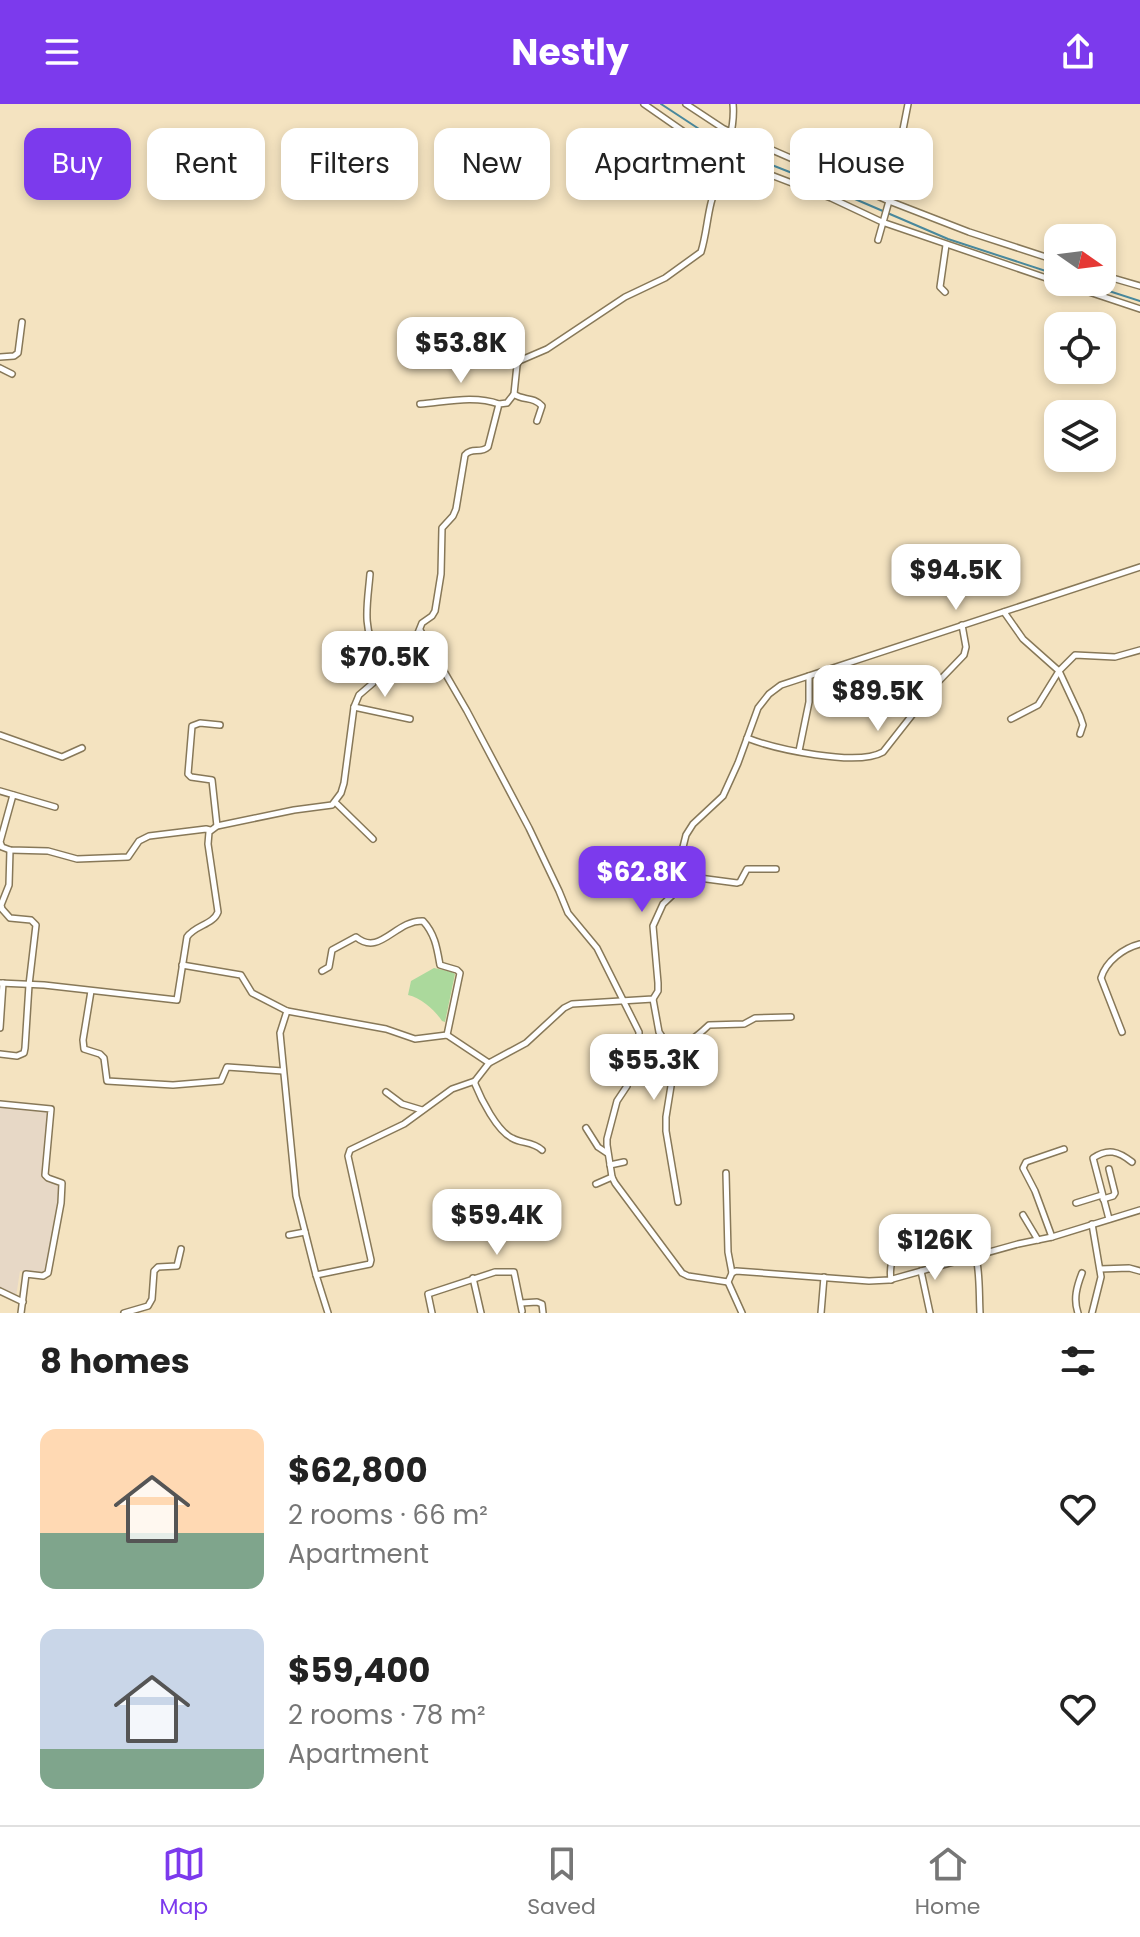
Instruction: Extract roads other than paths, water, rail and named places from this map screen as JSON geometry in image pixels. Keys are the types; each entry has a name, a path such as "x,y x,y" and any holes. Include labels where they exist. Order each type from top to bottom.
{"street":[{"path":"644,104 680,128"},
{"path":"686,104 720,128"},
{"path":"731,128 733,104"},
{"path":"878,240 908,104"},
{"path":"774,154 888,202 1044,256"},
{"path":"774,176 882,222 1044,277"},
{"path":"420,404 464,400 507,403 514,394 517,365 521,359 559,342 625,297 665,278 701,252 712,200"},
{"path":"945,292 940,287 946,245"},
{"path":"1116,279 1140,286"},
{"path":"1101,296 1140,309"},
{"path":"0,357 18,353 22,322"},
{"path":"0,368 12,374"},
{"path":"514,394 519,398 533,399 542,406 537,421"},
{"path":"378,655 398,653 416,638 422,623 435,611 441,574 442,528 455,513 465,455 487,449 499,404"},
{"path":"678,1202 666,1131 671,1086 664,1065 668,1051 667,1043 659,1032 653,999 658,983 653,926 663,904 681,887 684,876 681,855 686,835 693,824 723,796 758,708 781,685 1140,567"},
{"path":"13,795 0,842 2,847 48,851 77,859 128,857 139,841 149,836 210,830 294,810 332,805 344,783 354,707 359,695 373,683 378,655 369,635 367,619 370,574"},
{"path":"1004,612 1023,639 1059,671 1080,716 1083,725 1080,734"},
{"path":"747,738 769,746 844,758 875,756 883,752 938,682 964,655 966,647 962,625"},
{"path":"420,630 529,828 568,913 597,948 640,1037 627,1086 616,1104 607,1139 612,1177 679,1271 688,1276 728,1282"},
{"path":"1011,719 1038,705 1059,671 1075,655 1115,657 1140,650"},
{"path":"799,751 809,702 809,676"},
{"path":"354,707 410,719"},
{"path":"217,826 212,780 189,777 188,774 192,726 200,723 220,725"},
{"path":"0,735 62,757 82,748"},
{"path":"0,791 55,807"},
{"path":"335,802 373,839"},
{"path":"0,1028 1,983 177,1000 185,944 191,932 213,920 218,912 208,844 210,830"},
{"path":"0,1054 17,1056 24,1053 36,925 31,920 10,918 2,909 9,885 10,850"},
{"path":"684,876 737,883 751,868 776,869"},
{"path":"322,971 329,967 332,950 339,945 356,937 364,943 373,944 407,923 423,921 432,932 440,965 460,973 447,1035"},
{"path":"1122,1032 1101,978 1107,965 1140,944"},
{"path":"182,965 241,975 252,993 287,1011 377,1027 415,1039 447,1035 489,1063"},
{"path":"91,991 84,1049 104,1058 107,1081 173,1085 221,1081 227,1067 283,1071"},
{"path":"316,1275 370,1264 348,1153 404,1124 452,1089 475,1081 489,1063 526,1043 568,1005 653,999"},
{"path":"287,1011 280,1033 296,1196 328,1313"},
{"path":"667,1043 691,1041 709,1025 744,1024 755,1018 791,1017"},
{"path":"475,1081 486,1106 505,1133 513,1139 534,1143 542,1150"},
{"path":"386,1092 402,1104 423,1110"},
{"path":"0,1104 51,1109 45,1176 62,1183 48,1273 43,1276 26,1274 21,1313"},
{"path":"586,1128 598,1147 608,1153"},
{"path":"1052,1237 1023,1168 1026,1162 1064,1149"},
{"path":"1109,1219 1093,1158 1114,1151 1132,1162"},
{"path":"610,1165 624,1162"},
{"path":"1076,1203 1113,1196 1115,1193 1109,1169"},
{"path":"726,1173 728,1252 732,1273 728,1282 742,1313"},
{"path":"596,1184 612,1177"},
{"path":"732,1273 742,1270 869,1281 891,1280 1140,1210"},
{"path":"1023,1215 1038,1240"},
{"path":"891,1280 890,1264 895,1238 919,1221"},
{"path":"1092,1224 1100,1269 1099,1290 1092,1313"},
{"path":"289,1235 305,1232"},
{"path":"969,1240 980,1276 980,1313"},
{"path":"124,1313 148,1306 152,1299 154,1271 158,1267 177,1266 181,1249"},
{"path":"1100,1269 1129,1268 1140,1271"},
{"path":"921,1271 930,1313"},
{"path":"432,1313 428,1294 495,1272 514,1272 522,1311"},
{"path":"1078,1313 1075,1304 1082,1273"},
{"path":"821,1313 824,1277"},
{"path":"473,1278 481,1313"},
{"path":"0,1291 23,1302"},
{"path":"521,1303 542,1304 543,1313"}],"waterway":[{"path":"661,104 698,128"},
{"path":"774,166 948,239 1044,270"},
{"path":"1116,293 1140,301"}]}
